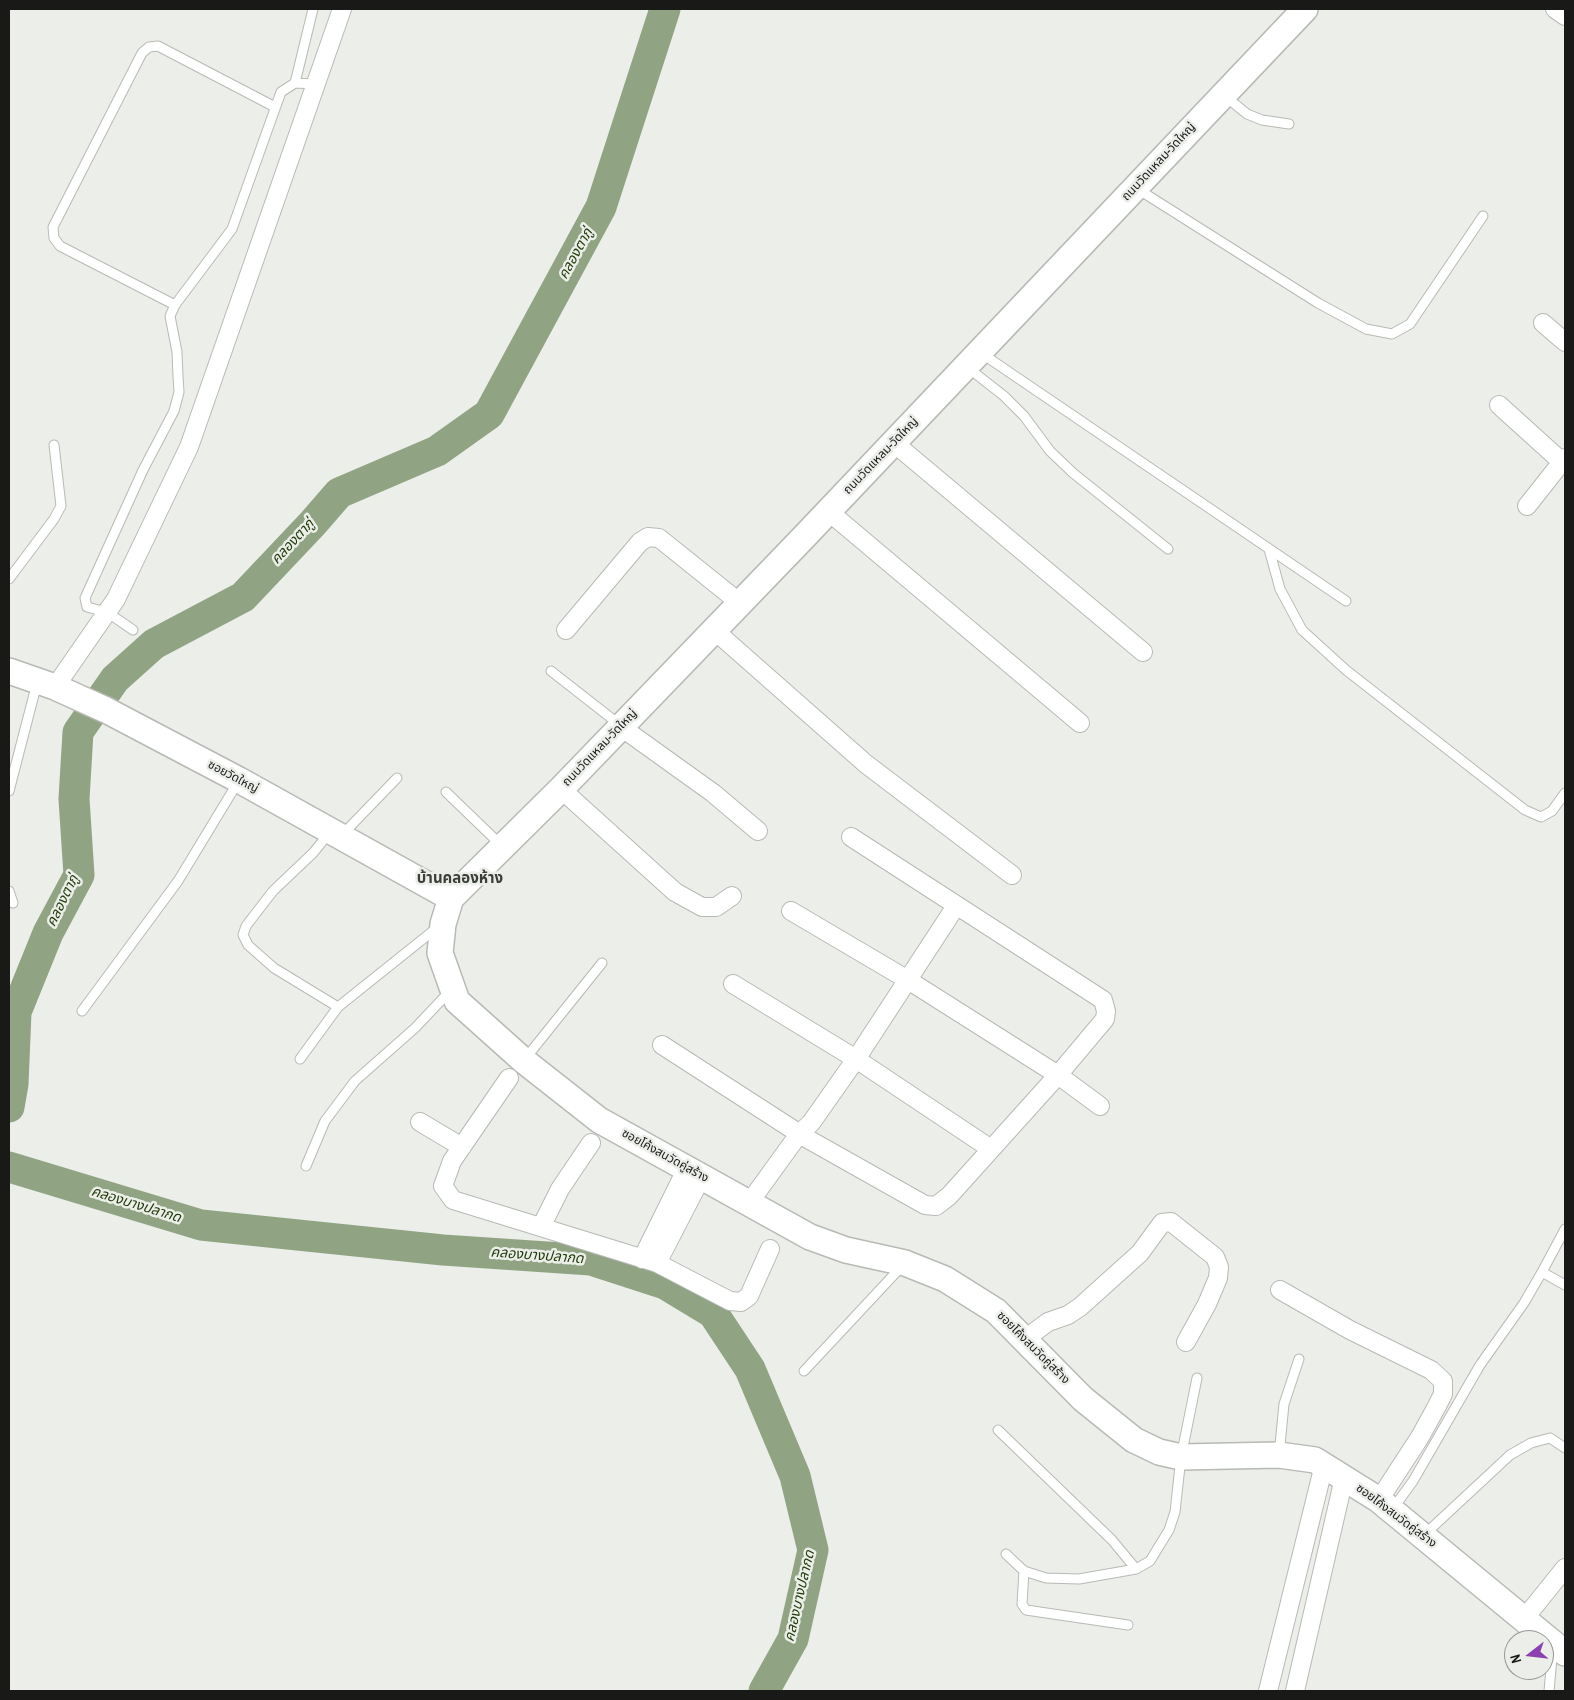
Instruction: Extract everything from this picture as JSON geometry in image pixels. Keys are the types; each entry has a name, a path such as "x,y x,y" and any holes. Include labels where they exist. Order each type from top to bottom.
{"street":[{"path":"47,684 116,599 189,447 342,9"},
{"name":"ถนนวัดแหลม-วัดใหญ่","path":"451,898 561,789 894,443 1305,9"},
{"path":"1555,9 1565,16"},
{"path":"1543,323 1565,342"},
{"path":"1500,405 1564,460 1527,506"},
{"path":"894,443 1142,652"},
{"path":"828,511 1080,723"},
{"path":"566,630 640,542 648,538 658,538 740,603"},
{"path":"714,630 866,764 1012,876"},
{"name":"ซอยวัดใหญ่","path":"9,671 80,697 106,710 240,780 451,898"},
{"path":"621,727 712,792 758,831"},
{"path":"561,789 675,892 702,907 716,907 732,896"},
{"path":"662,1045 925,1205 936,1206 949,1196 992,1149 1105,1019 1106,1011 1103,1000 851,837"},
{"name":"ซอยโค้งสนวัดคู่สร้าง","path":"451,898 443,924 440,953 452,989 457,1001 516,1069 599,1120 810,1237 846,1250 905,1263 945,1279 996,1311 1083,1399 1134,1440 1159,1452 1181,1457 1279,1455 1315,1460 1386,1505 1559,1648"},
{"path":"755,1206 856,1059 956,906"},
{"path":"790,911 908,980 1058,1075 1100,1106"},
{"path":"733,984 856,1059 992,1149"},
{"path":"516,1069 452,1161 443,1186 446,1193 453,1200 650,1261 730,1301 741,1302 749,1296 770,1249"},
{"path":"420,1122 462,1147"},
{"path":"541,1227 560,1190 591,1143"},
{"path":"650,1261 694,1172"},
{"path":"1025,1339 1048,1322 1068,1315 1080,1307 1140,1253 1162,1224 1171,1222 1215,1257 1219,1267 1218,1278 1207,1304 1186,1342"},
{"path":"1280,1290 1350,1330 1431,1370 1443,1381 1444,1394 1386,1505"},
{"path":"1268,1691 1334,1472"},
{"path":"1295,1691 1334,1472"},
{"path":"1524,1619 1565,1568"}],"lane":[{"path":"295,83 313,9"},
{"path":"174,305 60,246 54,238 53,227 142,53 149,47 158,46 275,106"},
{"path":"133,630 107,612 87,607 85,598 143,470 174,411 179,392 178,368 170,316 174,305 232,229 281,92 295,83 315,84"},
{"path":"1223,94 1247,114 1262,120 1289,124"},
{"path":"1136,188 1318,303 1366,329 1392,334 1410,324 1483,216"},
{"path":"973,359 1269,549 1346,601"},
{"path":"973,359 1050,451 1072,473 1168,549"},
{"path":"9,579 54,519 61,506 54,445"},
{"path":"1269,549 1280,589 1302,630 1346,670 1525,810 1541,817 1552,811 1565,793"},
{"path":"551,672 621,727"},
{"path":"9,791 47,684"},
{"path":"338,1008 274,968 248,945 243,935 246,926 274,891 313,852 336,834 398,778"},
{"path":"82,1011 178,881 240,780"},
{"path":"446,792 503,847"},
{"path":"9,891 13,903"},
{"path":"300,1059 338,1008 443,924"},
{"path":"516,1069 602,963"},
{"path":"306,1166 325,1121 355,1081 415,1028 452,989"},
{"path":"1386,1505 1413,1481 1480,1365 1513,1319 1542,1272 1565,1229"},
{"path":"804,1371 905,1263"},
{"path":"1542,1272 1565,1286"},
{"path":"1279,1455 1284,1404 1299,1358"},
{"path":"1006,1554 1024,1571 1046,1578 1079,1580 1136,1569 1150,1561 1169,1530 1175,1512 1181,1457 1197,1378"},
{"path":"998,1430 1112,1540 1136,1569"},
{"path":"1424,1536 1510,1455 1531,1443 1550,1438 1565,1448"},
{"path":"1024,1571 1022,1604 1026,1610 1128,1625"},
{"path":"1549,1691 1559,1648"}],"waterway":[{"name":"คลองตาภู่","path":"9,1107 13,1084 16,1012 48,933 79,875 74,799 78,732 115,679 154,644 243,597 339,493 437,451 489,414 601,207 665,9"},
{"name":"คลองบางปลากด","path":"9,1167 201,1225 443,1250 591,1260 665,1284 713,1313 750,1369 795,1476 813,1550 793,1639 764,1691"}],"district":[{"name":"บ้านคลองห้าง","path":"460,879"}]}
